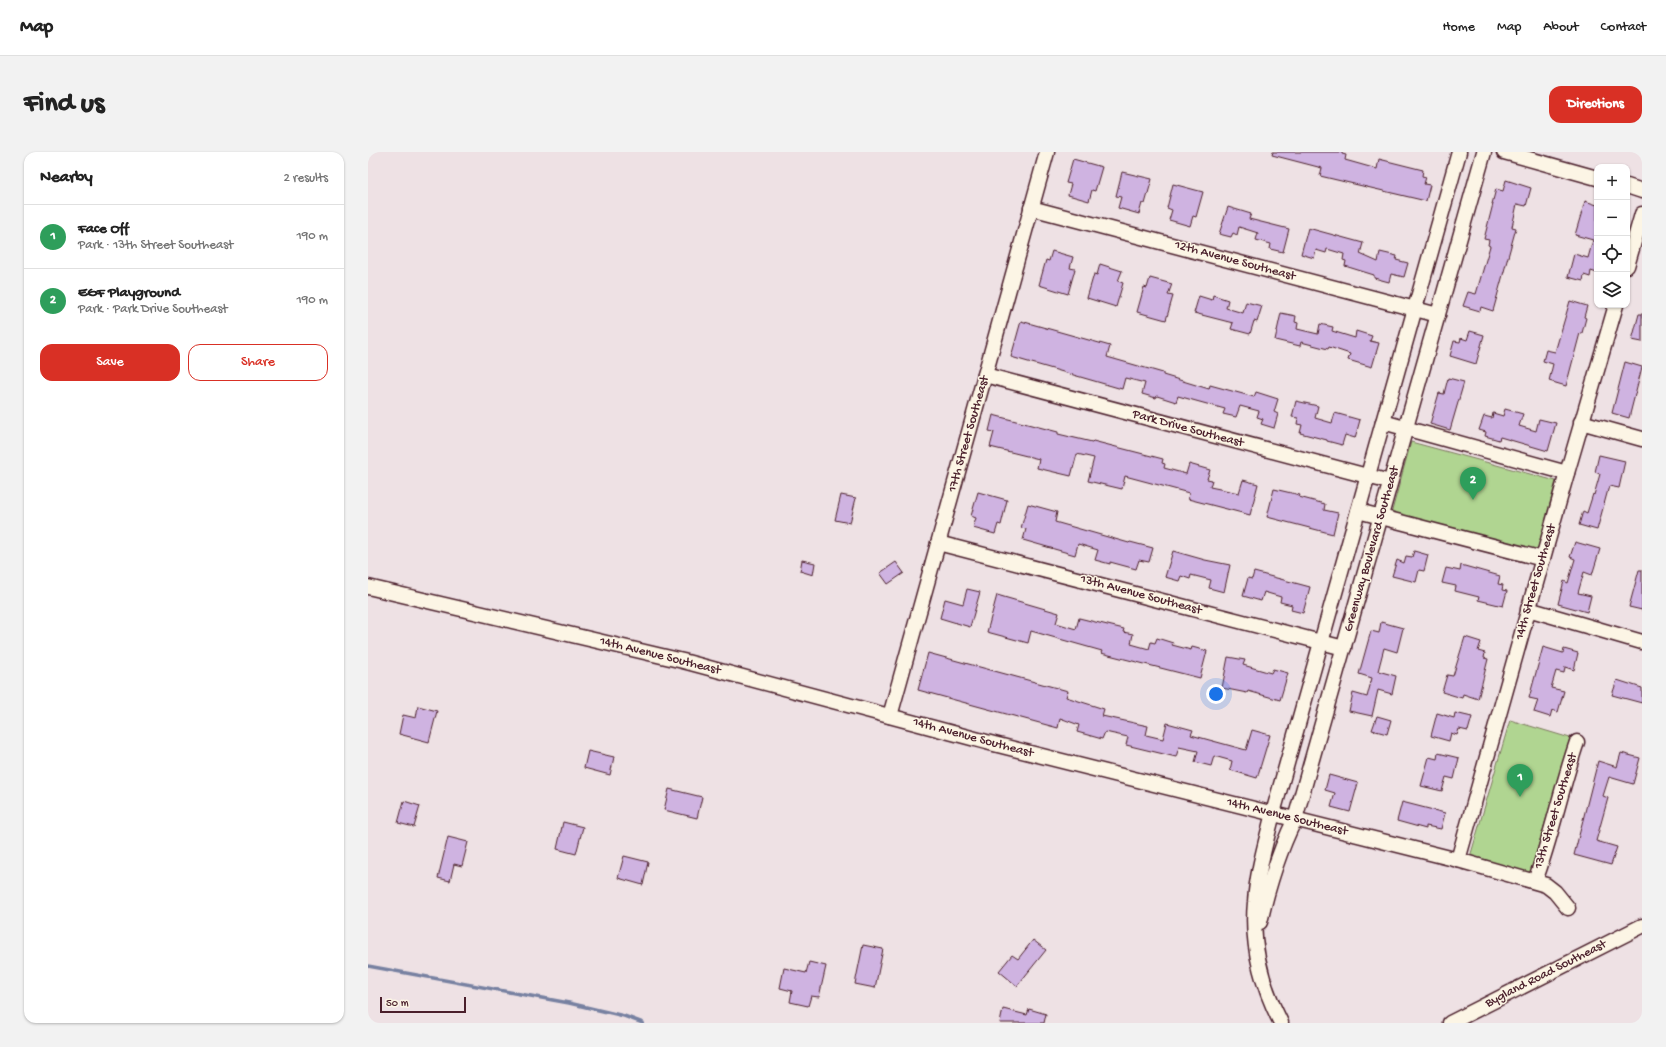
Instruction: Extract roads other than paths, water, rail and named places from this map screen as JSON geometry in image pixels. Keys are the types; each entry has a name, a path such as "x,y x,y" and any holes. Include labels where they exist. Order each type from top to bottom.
{"street":[{"name":"17th Street Southeast","path":"890,716 1047,152"},
{"name":"Greenway Boulevard Southeast","path":"1281,1023 1266,991 1260,971 1256,944 1254,902 1260,866 1273,813 1459,152"},
{"name":"Greenway Boulevard Southeast","path":"1256,944 1265,902 1288,833 1295,819 1484,152"},
{"path":"1504,152 1594,177"},
{"path":"1630,187 1642,191"},
{"name":"12th Avenue Southeast","path":"1032,208 1438,315"},
{"path":"1630,256 1642,214"},
{"name":"14th Street Southeast","path":"1458,860 1581,422 1615,308"},
{"name":"Park Drive Southeast","path":"985,375 1390,482"},
{"path":"1383,422 1567,472"},
{"path":"1581,422 1642,439"},
{"path":"1358,510 1543,559"},
{"name":"13th Avenue Southeast","path":"938,543 1344,648"},
{"name":"14th Avenue Southeast","path":"368,587 683,661 994,744 1458,860 1546,885 1555,892 1568,908"},
{"path":"1528,609 1642,642"},
{"name":"13th Street Southeast","path":"1535,881 1577,742"},
{"name":"Bygland Road Southeast","path":"1450,1023 1642,926"}],"waterway":[{"path":"368,966 569,1003 624,1016 643,1023"}],"place":[{"name":"EGF Playground","path":"1473,500"},
{"name":"Face Off","path":"1520,797"}]}
